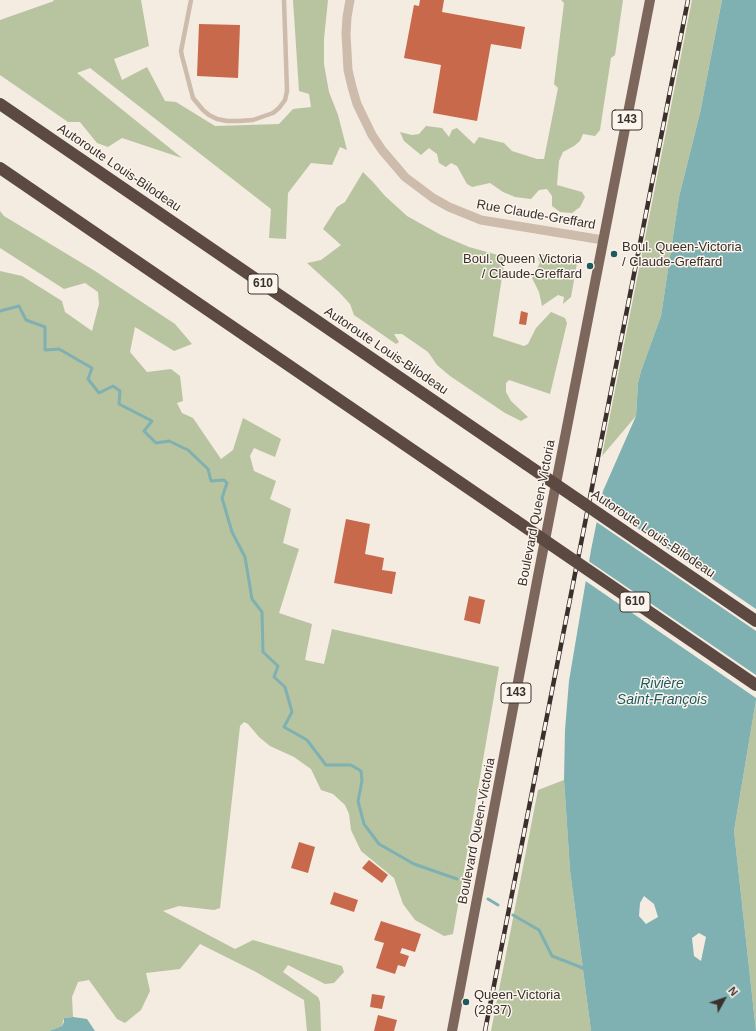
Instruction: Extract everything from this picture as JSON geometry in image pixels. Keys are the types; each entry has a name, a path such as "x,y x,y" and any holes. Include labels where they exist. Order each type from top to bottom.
{"highway":[{"name":"Autoroute Louis-Bilodeau","path":"0,104 756,621"},
{"name":"610","path":"0,168 756,685"}],"main road":[{"name":"Boulevard Queen-Victoria","path":"452,1031 538,576 650,0"}],"street":[{"name":"Rue Claude-Greffard","path":"350,0 347,17 346,40 348,70 357,104 372,135 382,150 405,177 433,198 449,207 481,220 603,240"}],"lane":[{"path":"191,0 182,56 193,98 202,110 209,115 217,119 233,121 252,120 273,113 286,100 284,0"}],"green space":[{"path":"53,0 141,0 149,46 114,59 122,80 147,67 165,101 176,102 215,126 279,124 293,109 311,107 309,94 299,91 293,0 328,0 324,39 324,64 329,92 338,115 347,150 340,147 332,165 311,163 288,193 286,239 269,238 271,209 90,68 77,73 182,158 122,138 108,147 97,143 80,122 68,122 0,75 0,20 54,1"},
{"path":"561,0 623,0 615,55 611,58 600,130 595,136 583,134 580,141 563,152 559,161 557,185 582,192 585,197 580,207 572,213 560,212 552,206 552,196 547,189 539,190 531,199 515,197 503,192 490,183 472,187 467,184 457,166 451,163 446,167 439,163 437,154 429,148 421,155 404,141 400,132 412,135 419,134 426,126 442,128 449,137 452,130 457,128 474,144 479,137 504,143 512,151 537,159 544,159 558,88 554,84 564,3"},
{"path":"692,0 722,0 700,113 679,197 661,316 638,383 636,416 602,456"},
{"path":"363,172 385,196 407,216 441,235 469,247 505,257 493,336 524,346 528,344 536,328 551,312 565,318 567,323 550,394 509,380 506,383 506,392 511,401 528,417 521,421 505,413 450,376 437,365 428,352 402,334 394,334 399,342 396,344 354,315 350,304 307,263 321,260 341,245 323,229 337,207 345,202"},
{"path":"0,211 4,216 95,271 175,324 192,344 174,351 135,327 130,352 147,372 171,369 180,376 183,401 177,403 182,413 193,418 221,459 233,450 243,418 281,439 275,457 254,448 250,456 254,471 276,481 270,499 291,509 283,543 299,549 279,613 312,624 305,660 324,664 332,629 499,667 453,934 444,936 415,920 403,904 394,878 361,851 351,830 349,814 345,805 333,794 321,790 311,769 294,757 270,746 259,737 248,724 244,722 240,726 220,908 214,910 179,906 163,911 235,949 253,940 342,966 344,972 334,983 325,984 288,965 283,972 318,997 320,1002 321,1031 307,1031 304,1000 256,972 200,944 180,969 146,973 150,991 141,1010 125,1023 117,1019 89,980 78,982 72,997 73,1017 64,1018 62,1026 49,1031 0,1031 0,271 22,276 62,301 65,312 92,331 99,304 98,292 85,283 64,289 0,248"},
{"path":"541,254 577,263 571,297 563,304 564,297 558,295 542,306 539,292 532,278 540,263 538,258"},
{"path":"756,700 756,1031 734,831"},
{"path":"564,780 570,870 591,1031 491,1031 538,790"}],"water":[{"name":"Rivière Saint-François","path":"722,0 756,0 756,700 734,831 756,1031 591,1031 570,870 564,780 565,730 569,681 591,550 603,491 636,416 638,383 661,316 679,197 700,113","holes":["644,896 654,904 658,917 646,924 639,916 640,903","699,933 706,937 701,961 694,956 692,938"]},
{"path":"73,1017 87,1019 95,1031 49,1031 62,1026 64,1018"}],"pier":[{"path":"599,502 756,609 756,631 595,521"},
{"path":"587,560 756,675 756,698 584,580"}],"building":[{"path":"420,0 444,0 442,12 525,27 521,49 491,44 477,121 433,113 441,65 404,58 414,5 419,6"},
{"path":"199,24 240,25 238,78 197,76"},
{"path":"521,311 528,313 526,325 519,324"},
{"path":"346,519 370,524 365,554 384,558 382,570 396,572 392,594 334,583"},
{"path":"469,596 485,600 480,624 464,620"},
{"path":"299,842 315,847 308,873 291,868"},
{"path":"369,860 388,875 382,883 362,868"},
{"path":"334,892 358,900 354,912 330,904"},
{"path":"381,921 421,934 415,952 402,948 400,953 409,956 405,967 398,965 395,974 376,968 384,943 374,940"},
{"path":"372,994 385,996 382,1009 370,1007"},
{"path":"378,1015 397,1020 394,1031 374,1031"}],"waterway":[{"path":"0,311 19,306 26,320 45,327 45,350 59,349 92,368 88,379 99,393 113,386 120,391 119,404 152,421 144,431 156,443 169,441 188,450 208,469 211,481 224,480 227,483 222,498 232,532 245,557 252,599 262,612 263,652 278,666 274,677 285,687 292,712 284,727 307,740 326,765 351,765 361,771 362,781 358,801 364,824 379,844 414,864 457,879"},
{"path":"488,899 498,905"},
{"path":"513,915 539,930 552,956 583,968"}],"railway":[{"path":"485,1031 688,0"}],"place":[{"name":"Boul. Queen-Victoria / Claude-Greffard","path":"614,254"},
{"name":"Boul. Queen Victoria / Claude-Greffard","path":"590,266"},
{"name":"Queen-Victoria (2837)","path":"466,1002"}]}
